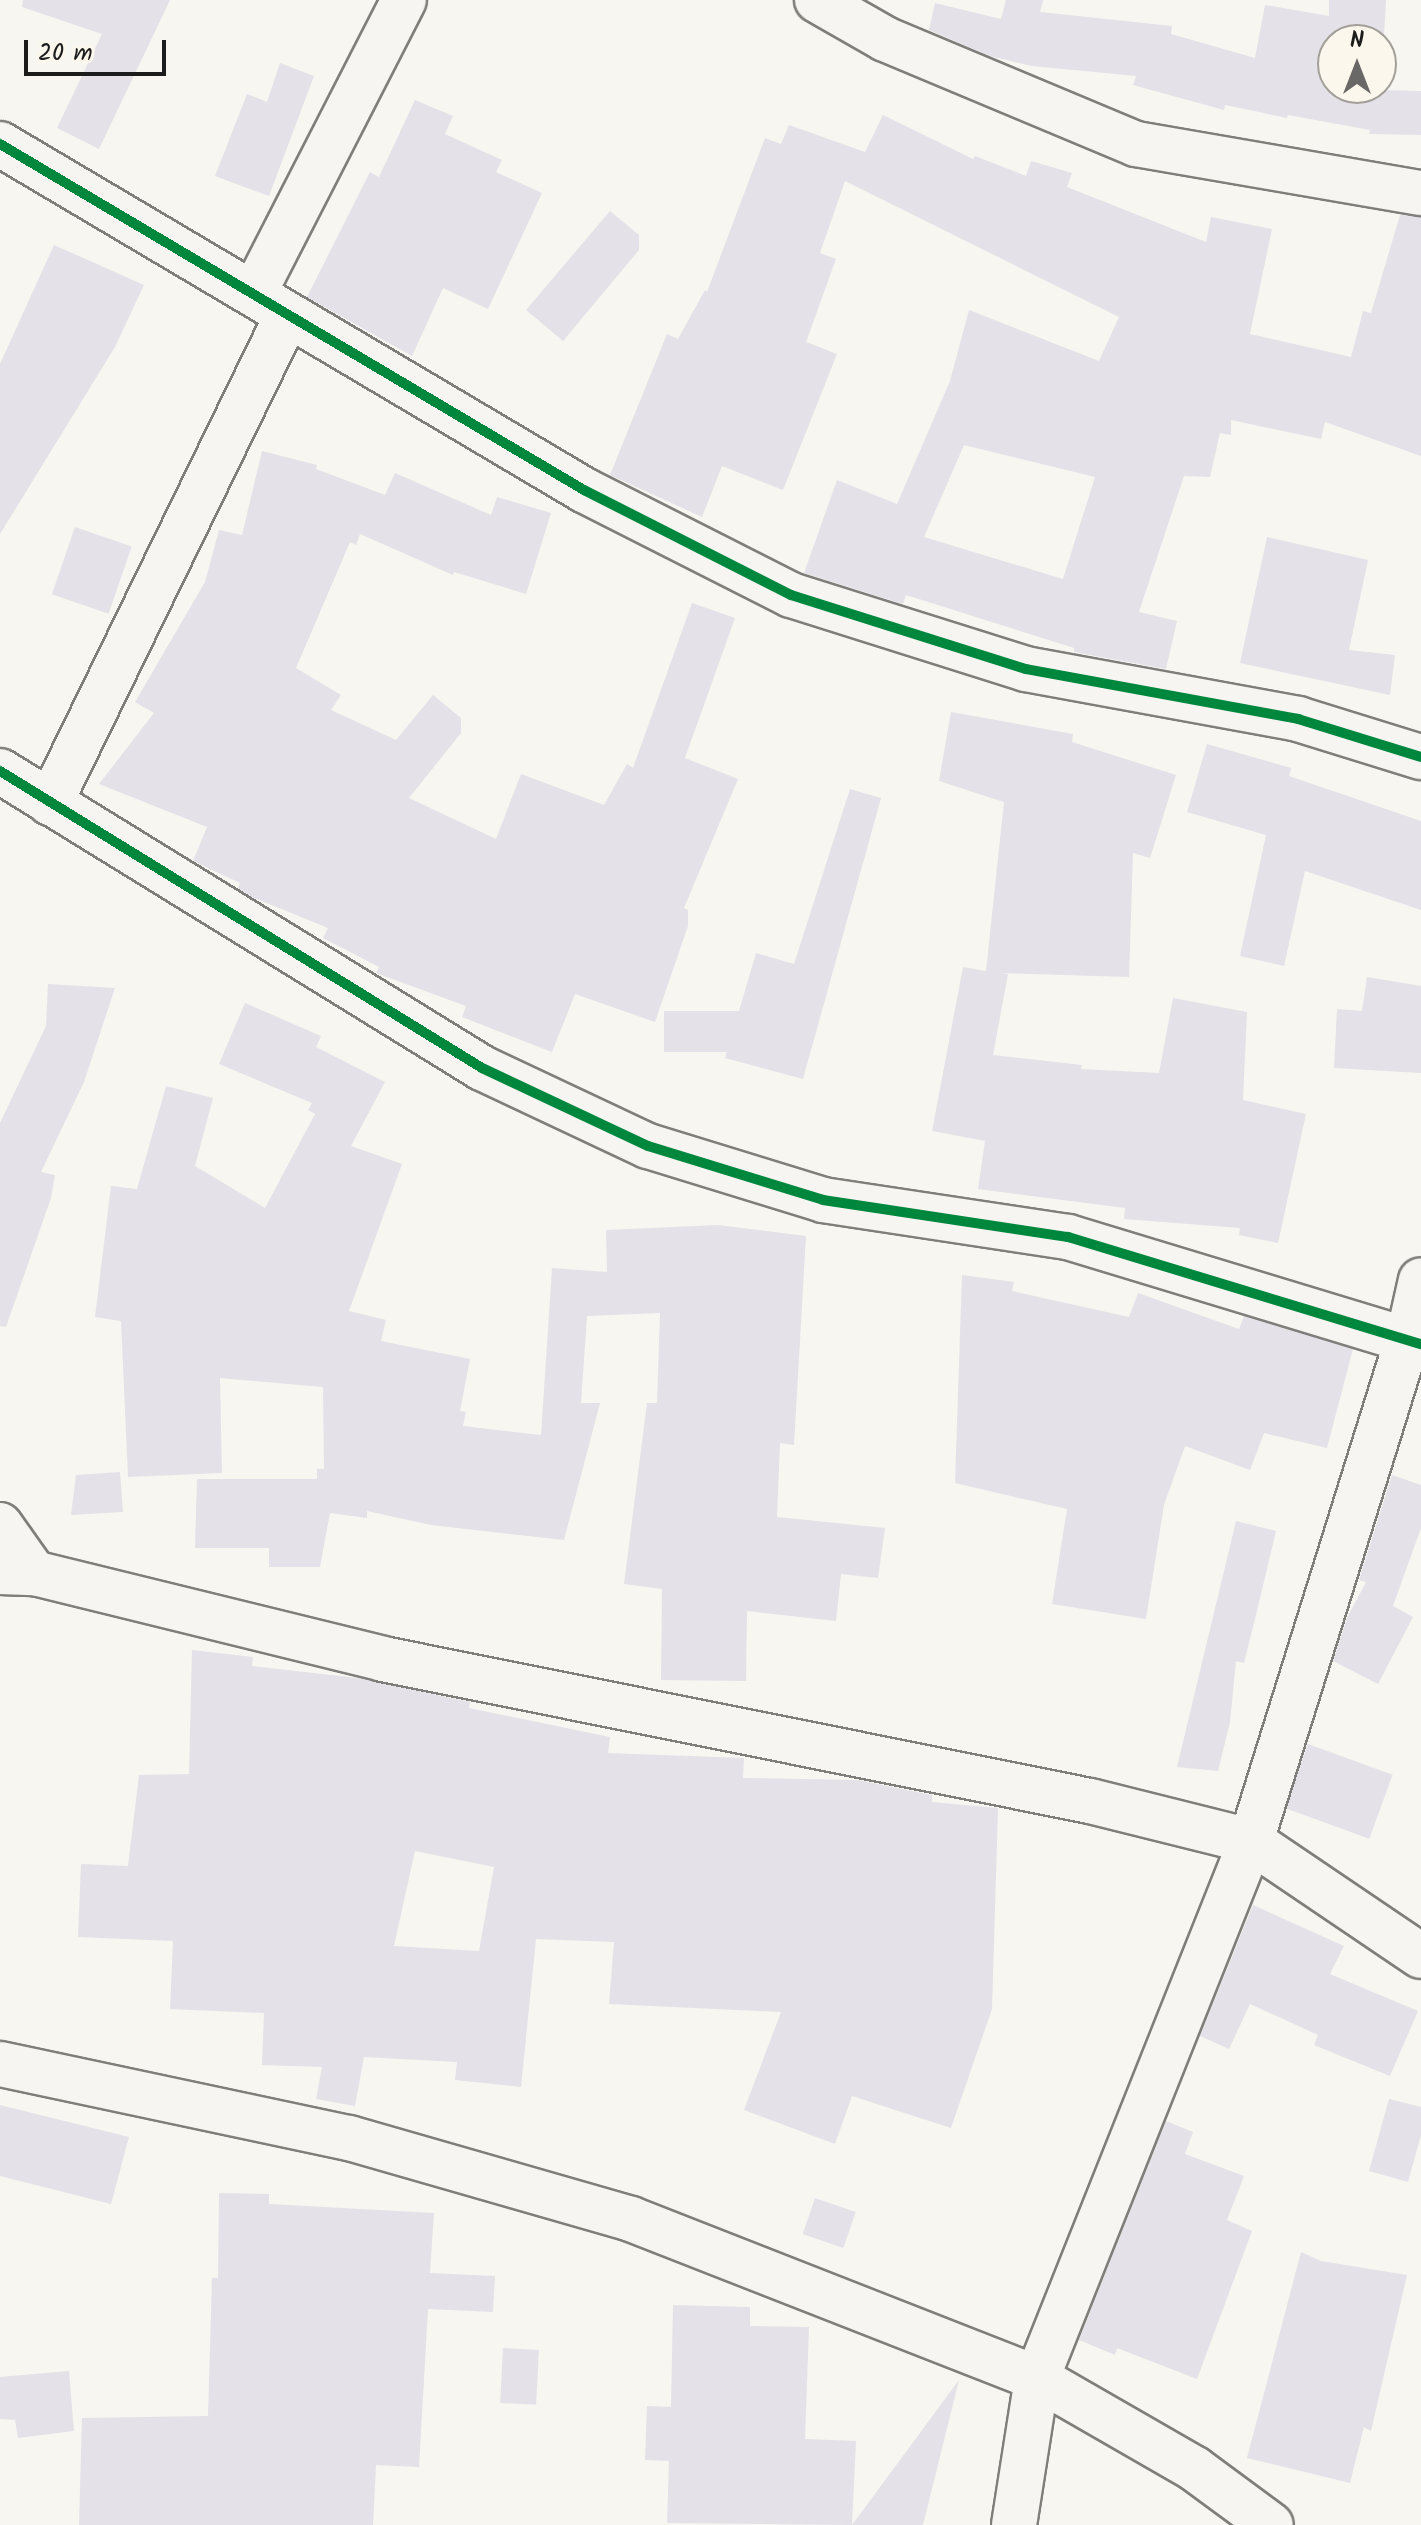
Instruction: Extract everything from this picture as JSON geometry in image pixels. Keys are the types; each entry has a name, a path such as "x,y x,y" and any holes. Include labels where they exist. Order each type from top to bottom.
{"street":[{"path":"50,803 404,0"},
{"path":"817,0 885,39 1136,144 1421,193"},
{"path":"0,144 584,490 791,595 1026,669 1298,719 1421,757"},
{"path":"0,771 482,1068 648,1146 823,1200 1068,1237 1415,1341"},
{"path":"1014,2525 1037,2378 1251,1841 1415,1341 1421,1280"},
{"path":"0,1525 17,1573 383,1659 1059,1794 1251,1841 1421,1956"},
{"path":"0,2064 349,2138 631,2219 1037,2378 1195,2469 1271,2525"}],"building":[{"path":"23,0 170,0 99,149 57,128 102,34 22,7"},
{"path":"1006,0 1043,0 1040,12 1172,26 1171,34 1255,58 1265,5 1329,16 1329,0 1386,0 1385,24 1317,24 1317,104 1397,104 1397,90 1421,91 1421,135 1369,134 1370,130 1288,115 1287,118 1225,105 1224,110 1133,85 1136,76 1032,66 990,56 929,30 935,3 1001,19"},
{"path":"280,63 314,76 269,196 215,176 247,94 267,102"},
{"path":"415,100 453,116 445,134 502,160 496,172 542,193 488,309 443,288 412,356 307,297 370,172 379,177"},
{"path":"883,115 973,159 975,156 1026,176 1031,161 1072,173 1067,187 1206,242 1211,217 1272,229 1250,334 1351,357 1363,311 1371,313 1400,215 1421,217 1421,456 1325,422 1321,439 1231,420 1231,435 1220,433 1210,477 1184,476 1139,612 1177,621 1166,669 1074,652 1074,648 906,595 903,604 804,573 837,480 897,504 950,381 969,310 1099,361 1119,317 845,181 820,253 836,259 806,342 837,354 783,490 722,466 702,517 610,475 667,334 678,339 705,290 707,292 765,138 781,144 789,125 865,152","holes":["964,445 1095,477 1063,579 924,537"]},
{"path":"610,211 639,235 639,250 563,341 526,310"},
{"path":"54,245 144,285 115,347 0,534 0,364"},
{"path":"262,451 317,465 316,469 385,495 395,473 491,515 497,497 551,513 526,594 454,572 453,575 360,534 356,545 350,542 296,668 341,695 331,710 396,740 433,695 461,718 461,733 409,798 496,839 521,774 604,805 627,764 633,768 692,603 735,618 685,758 738,779 684,908 688,910 688,926 655,1022 575,994 552,1052 462,1017 466,1006 376,973 379,967 323,938 328,928 252,897 238,888 240,883 193,861 207,827 99,784 154,713 135,702 205,582 219,530 242,535"},
{"path":"75,527 132,547 109,614 52,594"},
{"path":"1267,537 1368,560 1349,650 1395,655 1390,695 1240,663"},
{"path":"951,712 1073,734 1072,742 1176,775 1150,858 1133,853 1129,977 1001,973 1008,974 993,1055 1082,1065 1081,1069 1159,1073 1173,998 1247,1012 1243,1100 1306,1114 1278,1243 1239,1235 1240,1228 1124,1219 1125,1208 978,1189 985,1141 932,1131 963,967 986,971 1004,802 939,781"},
{"path":"1207,744 1291,768 1289,776 1421,821 1421,910 1305,871 1284,966 1240,956 1266,835 1187,812"},
{"path":"850,789 881,798 803,1079 725,1058 727,1052 664,1052 664,1011 739,1011 756,953 794,964"},
{"path":"1367,977 1421,986 1421,1073 1334,1068 1337,1009 1362,1011"},
{"path":"48,984 115,988 84,1082 41,1172 55,1175 51,1198 6,1327 0,1326 0,1123 46,1026"},
{"path":"245,1003 321,1036 316,1047 385,1082 351,1146 402,1164 349,1311 386,1320 381,1341 470,1359 460,1411 466,1412 463,1426 541,1435 552,1268 607,1272 606,1230 718,1225 806,1236 794,1445 780,1443 777,1517 885,1528 878,1578 841,1574 836,1621 747,1611 746,1681 661,1680 662,1589 624,1584 647,1403 657,1403 660,1313 587,1316 581,1403 600,1403 564,1540 431,1525 367,1511 367,1518 330,1513 320,1567 269,1567 269,1548 195,1548 197,1479 317,1479 317,1469 324,1469 323,1387 220,1378 222,1473 128,1477 121,1321 95,1317 111,1186 137,1189 166,1086 213,1098 195,1166 265,1208 315,1114 308,1110 312,1103 219,1064"},
{"path":"962,1275 1014,1282 1012,1291 1129,1317 1138,1293 1239,1329 1244,1316 1353,1349 1327,1448 1264,1433 1250,1470 1185,1446 1164,1505 1146,1619 1052,1604 1067,1509 955,1483"},
{"path":"120,1472 123,1512 71,1515 76,1475"},
{"path":"1392,1475 1421,1485 1421,1528 1393,1606 1413,1617 1378,1684 1333,1661 1347,1618 1366,1582 1359,1580"},
{"path":"1236,1521 1276,1531 1257,1611 1244,1663 1236,1661 1230,1722 1218,1771 1177,1767"},
{"path":"192,1650 253,1657 252,1666 357,1678 470,1702 469,1708 610,1737 608,1753 744,1758 743,1778 858,1780 932,1795 932,1802 998,1808 992,2009 951,2128 852,2096 835,2144 744,2110 781,2012 609,2004 614,1942 536,1939 521,2087 455,2080 457,2062 364,2057 355,2106 316,2099 322,2067 262,2065 264,2013 170,2009 173,1941 78,1937 81,1864 128,1866 139,1775 189,1774","holes":["415,1851 494,1867 479,1951 394,1946"]},
{"path":"1308,1744 1393,1775 1369,1839 1285,1808"},
{"path":"1253,1905 1344,1946 1330,1974 1418,2011 1390,2076 1314,2045 1318,2035 1250,2004 1229,2049 1200,2036"},
{"path":"1389,2099 1421,2107 1421,2135 1408,2182 1369,2171"},
{"path":"0,2105 129,2137 111,2204 0,2176"},
{"path":"1166,2121 1193,2132 1185,2154 1244,2176 1227,2220 1252,2231 1197,2379 1117,2348 1115,2355 1079,2340"},
{"path":"219,2193 269,2194 269,2204 434,2213 430,2273 495,2276 493,2312 428,2309 419,2467 376,2465 373,2525 79,2525 82,2418 208,2416 212,2278 218,2278"},
{"path":"815,2198 856,2212 843,2248 803,2234"},
{"path":"1301,2252 1321,2261 1407,2275 1371,2431 1364,2427 1350,2483 1247,2458"},
{"path":"673,2305 750,2307 750,2326 809,2327 805,2439 856,2441 852,2525 667,2523 669,2461 645,2460 647,2406 671,2407"},
{"path":"503,2348 539,2350 536,2405 500,2403"},
{"path":"69,2371 74,2431 18,2438 15,2420 0,2419 0,2377"},
{"path":"959,2380 923,2525 852,2525"}],"cycle path":[{"path":"0,144 584,490 791,595 1026,669 1298,719 1421,757"},
{"path":"0,771 482,1068 648,1146 823,1200 1068,1237 1421,1344"}]}
